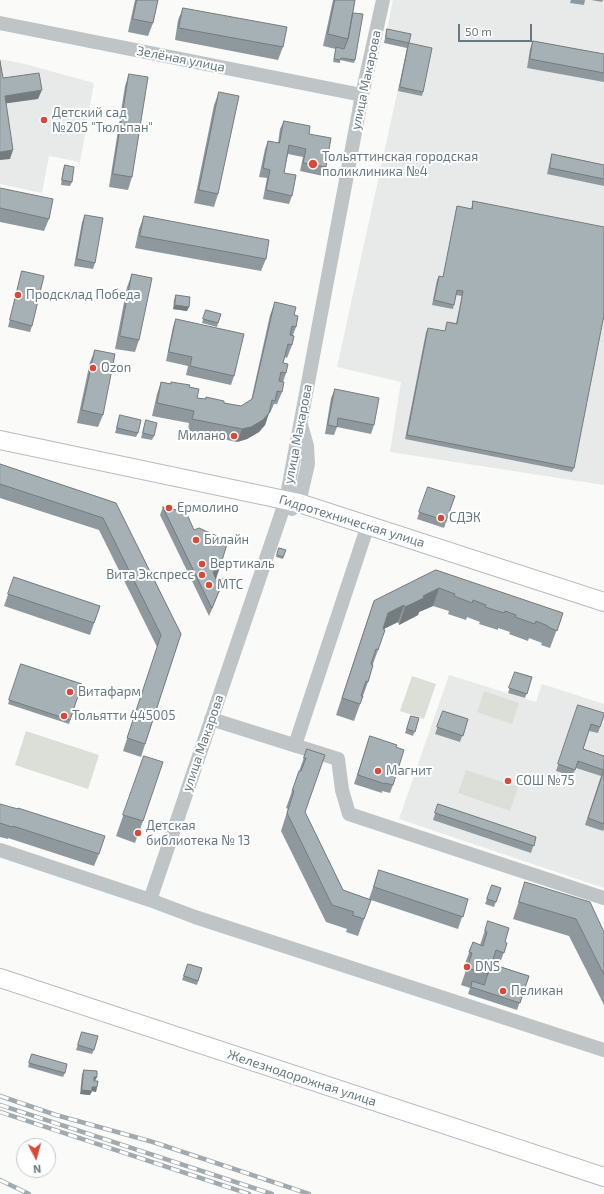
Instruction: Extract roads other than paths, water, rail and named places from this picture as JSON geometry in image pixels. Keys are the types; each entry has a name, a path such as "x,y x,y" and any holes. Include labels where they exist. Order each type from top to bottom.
{"main road":[{"name":"Гидротехническая улица","path":"0,440 292,501 604,602"},
{"name":"Железнодорожная улица","path":"0,978 604,1177"}],"street":[{"name":"улица Макарова","path":"150,900 279,520 292,501 308,464 307,446 300,423 362,95 383,0"},
{"name":"Зелёная улица","path":"0,23 362,95"},
{"path":"295,745 368,525"},
{"path":"211,719 338,759 342,790 349,814 604,898"},
{"path":"0,850 150,900 194,917 604,1050"}],"railway":[{"path":"0,1096 56,1115 153,1142 309,1194"},
{"path":"0,1105 272,1194"},
{"path":"0,1112 249,1194"},
{"path":"0,1180 29,1194"}],"place":[{"name":"Детский сад №205 \"Тюльпан\"","path":"44,120"},
{"name":"Тольяттинская городская поликлиника №4","path":"313,164"},
{"name":"Продсклад Победа","path":"18,295"},
{"name":"Ozon","path":"93,368"},
{"name":"Милано","path":"234,436"},
{"name":"Ермолино","path":"169,508"},
{"name":"СДЭК","path":"441,518"},
{"name":"Билайн","path":"196,540"},
{"name":"Вертикаль","path":"202,564"},
{"name":"Вита Экспресс","path":"202,575"},
{"name":"МТС","path":"209,585"},
{"name":"Витафарм","path":"70,692"},
{"name":"Тольятти 445005","path":"64,716"},
{"name":"Магнит","path":"378,771"},
{"name":"СОШ №75","path":"508,781"},
{"name":"Детская библиотека № 13","path":"138,833"},
{"name":"DNS","path":"467,967"},
{"name":"Пеликан","path":"503,991"}]}
